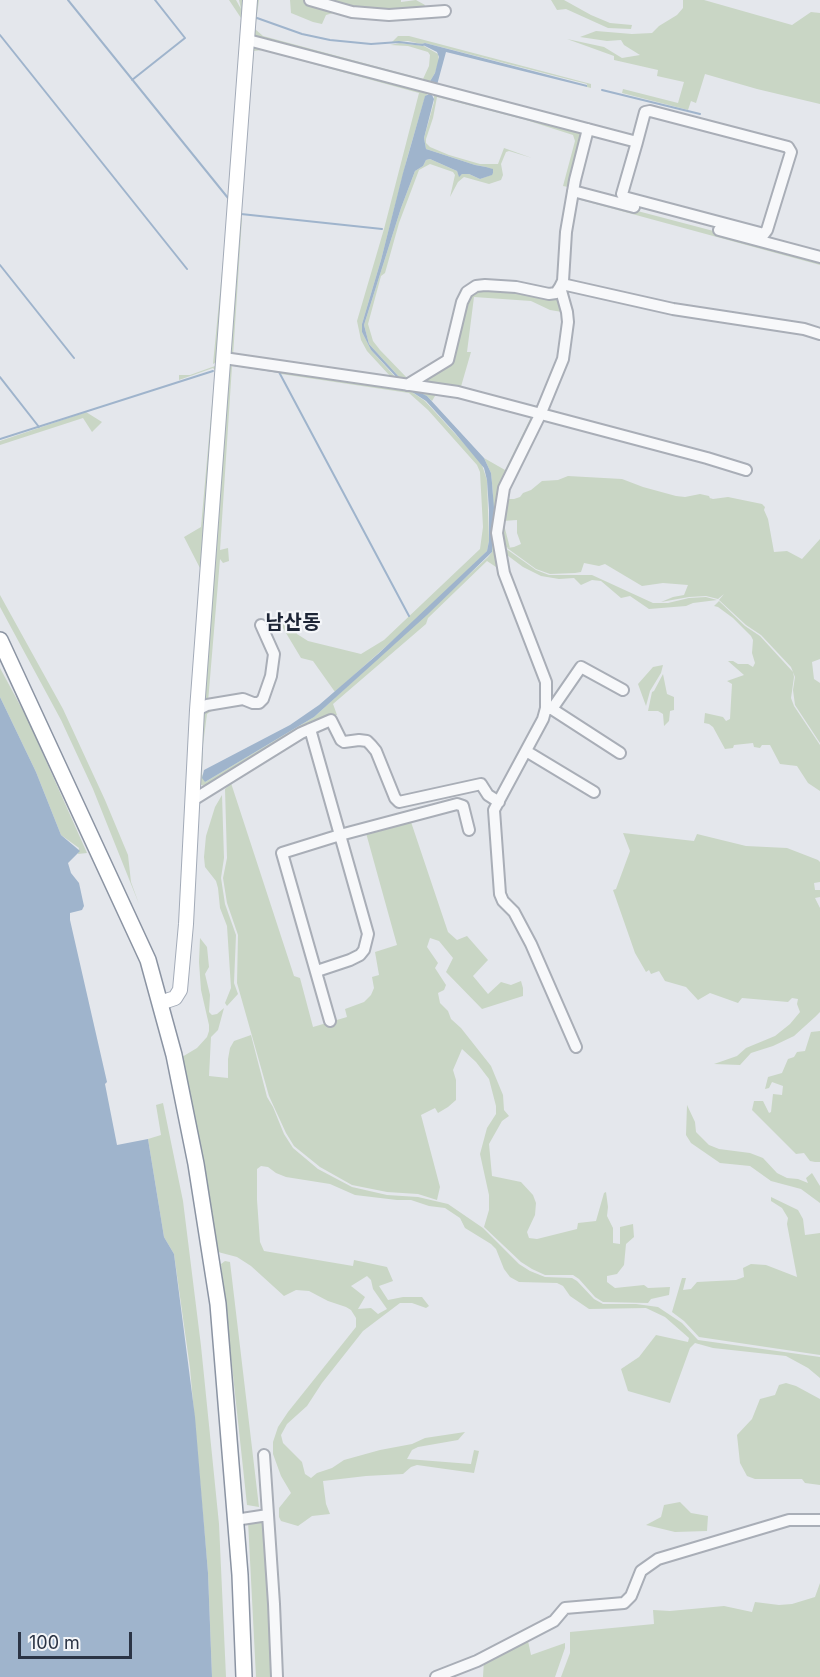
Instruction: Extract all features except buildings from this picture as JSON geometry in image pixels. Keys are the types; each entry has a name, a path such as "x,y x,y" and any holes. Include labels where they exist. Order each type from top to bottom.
{"highway":[{"path":"0,640 148,960 190,1129 218,1304 235,1520 244,1677"}],"main road":[{"path":"160,1003 175,998 180,990 197,710 250,0"}],"street":[{"path":"310,0 352,12 389,15 445,11"},
{"path":"248,40 637,142"},
{"path":"650,111 788,147 791,152 767,230 764,234 624,197 622,194 637,142 645,112 650,111"},
{"path":"549,709 546,682 504,573 497,533 504,488 540,415 558,373 566,346 567,312 561,285 566,232 588,129"},
{"path":"573,191 820,257"},
{"path":"407,385 448,360 462,302 467,292 476,286 516,287 549,294 556,293 561,285"},
{"path":"561,285 673,309 804,329 820,334"},
{"path":"224,358 458,392 746,470"},
{"path":"197,710 207,705 243,699 259,703 263,699 271,676 274,654 261,625"},
{"path":"576,1047 531,944 518,919 502,901 495,810 549,709 581,667 623,690"},
{"path":"549,709 620,753"},
{"path":"193,800 310,729 331,720 340,740 344,742 367,741 376,751 395,798 399,802 482,784 488,795 499,802"},
{"path":"310,729 368,934 368,941 360,955 317,971"},
{"path":"526,751 594,792"},
{"path":"330,1020 282,852 457,804 463,806 469,830"},
{"path":"264,1455 274,1604 276,1677"},
{"path":"235,1520 268,1515"},
{"path":"435,1677 477,1661 554,1621 565,1608 624,1603 631,1596 641,1571 658,1559 789,1520 820,1520"}],"green space":[{"path":"229,0 236,0 241,9 239,0 245,0 218,361 213,364 229,199 241,18"},
{"path":"255,0 259,0 255,29 263,36 423,79 429,66 428,52 408,46 390,45 400,43 424,46 438,54 439,61 435,73 429,83 256,37 253,35"},
{"path":"290,0 307,0 381,17 371,20 333,13 326,15 322,24 291,13"},
{"path":"317,0 401,0 401,2 416,0 425,5 421,12 374,11"},
{"path":"551,0 564,0 610,23 632,25 631,29 608,28 566,9 557,10"},
{"path":"683,0 704,0 792,25 811,12 820,13 820,104 705,74 696,103 691,101 688,110 622,93 623,89 678,103 684,82 657,76 658,70 614,60 614,56 567,39 604,47 622,58 640,55 624,45 621,40 607,41 580,37 596,31 652,33 677,15 683,8"},
{"path":"398,36 409,36 591,84 591,88 587,87 587,84 425,43 392,42"},
{"path":"253,45 430,91 425,97 408,155 362,324 362,332 371,350 398,380 400,378 369,344 364,325 415,171 430,159 457,171 459,176 469,174 480,179 493,173 492,169 426,149 424,138 434,102 434,92 578,131 583,135 569,195 561,278 557,289 554,291 559,276 568,192 568,187 563,186 575,141 573,135 437,97 426,139 430,147 480,164 498,164 504,148 532,158 506,152 501,164 503,175 501,180 489,184 464,177 458,182 450,197 455,175 453,172 430,164 419,170 399,223 385,273 381,276 368,324 373,341 409,380 404,383 387,380 390,376 367,351 361,340 357,321 384,229 419,93 262,50 254,51 240,217 242,218 233,356 230,354 228,350"},
{"path":"588,198 820,259 820,265 577,199"},
{"path":"479,288 559,296 562,312 550,310 531,301 474,297 467,352 471,352 460,390 419,382 446,364 467,296"},
{"path":"218,366 202,572 184,537 201,527 215,370 213,368 179,380 179,375 190,375"},
{"path":"232,366 220,550 228,548 229,561 223,563 220,559 208,702 204,703 227,367"},
{"path":"279,371 438,391 432,401 427,396 409,390 425,401 481,462 487,480 489,541 487,551 420,616 335,692 313,661 301,658 280,623 295,624 297,634 308,641 361,654 384,640 480,549 483,527 480,472 477,465 428,410 409,393 281,374"},
{"path":"86,412 102,422 92,432 83,418 0,445 0,441"},
{"path":"531,417 535,418 506,480 499,569 487,561 428,618 426,624 333,704 337,715 312,721 208,787 198,784 202,713 213,707 213,710 207,714 203,745 202,774 205,782 314,717 488,557 492,552 493,494 491,473 484,458 505,470"},
{"path":"568,476 622,479 676,496 700,494 709,496 711,501 710,498 728,497 762,504 768,519 774,552 787,551 802,559 820,539 820,659 812,662 814,679 820,683 820,743 795,705 793,690 795,677 791,667 761,635 746,625 719,600 724,594 718,599 706,596 661,602 684,595 688,585 663,583 642,586 605,564 599,566 584,563 581,572 550,574 536,569 508,548 501,547 503,499 520,497 542,481 558,480","holes":["517,520 517,533 521,544 510,548 503,521"]},
{"path":"505,548 536,570 549,575 592,575 653,603 706,597 717,600 686,606 649,609 630,596 621,598 601,581 592,580 581,585 574,578 559,579 541,576 523,567 507,555 504,559 502,550"},
{"path":"0,595 63,709 105,800 128,855 131,882 139,904 93,789 61,720 0,607"},
{"path":"719,601 745,626 760,636 793,672 791,698 820,745 820,791 808,783 797,766 780,764 770,745 762,745 760,748 754,747 753,743 734,745 733,748 725,749 713,727 704,723 705,713 723,717 726,721 730,719 732,684 727,681 744,675 728,661 753,667 755,663 751,636 733,618 714,606"},
{"path":"663,665 650,691 646,706 638,684 653,667"},
{"path":"0,668 27,718 87,853 78,854 79,848 61,835 36,772 0,697"},
{"path":"663,674 667,694 674,697 674,710 670,711 669,721 664,726 663,714 658,711 648,711 652,692"},
{"path":"231,783 294,976 300,978 313,1027 347,1017 345,1009 364,1002 374,988 372,977 379,975 375,952 397,945 366,833 352,837 350,833 410,819 448,932 457,940 467,936 488,960 473,976 488,994 501,982 511,985 521,981 523,988 523,996 482,1009 446,972 453,958 439,941 430,938 427,947 438,963 435,968 446,985 444,990 438,993 440,1003 491,1066 503,1095 504,1110 509,1116 502,1121 489,1144 492,1176 521,1182 533,1195 536,1203 535,1215 527,1232 529,1238 537,1239 577,1229 578,1223 596,1221 606,1192 607,1216 613,1228 613,1243 620,1244 620,1227 633,1224 634,1237 626,1244 624,1265 617,1274 607,1276 607,1282 615,1288 644,1285 648,1288 670,1287 669,1295 651,1299 648,1303 603,1302 573,1275 545,1275 532,1269 521,1262 484,1227 489,1210 489,1195 480,1154 487,1128 496,1114 496,1106 489,1079 462,1049 453,1070 456,1080 456,1100 438,1113 435,1108 421,1115 440,1187 437,1200 418,1194 387,1192 352,1185 320,1167 294,1146 269,1096 237,983 238,935 227,903 223,878 227,858 225,789"},
{"path":"222,795 224,858 221,878 225,904 236,935 234,983 238,994 227,1006 225,1003 231,988 227,926 220,908 216,881 205,867 204,857 206,836 215,807"},
{"path":"623,833 694,841 697,834 746,846 787,848 818,860 820,862 820,882 814,883 815,890 820,890 820,897 815,898 820,908 820,1012 794,1036 751,1053 740,1065 714,1064 737,1056 746,1048 775,1036 800,1012 798,999 792,998 788,1002 742,998 738,1003 710,993 698,1000 686,987 665,981 659,971 651,974 649,970 646,972 635,953 613,890 616,889 630,851"},
{"path":"200,938 207,947 209,967 205,974 210,995 209,1012 212,1015 217,1014 224,1008 218,1030 211,1037 209,1076 228,1078 230,1048 234,1041 251,1035 267,1097 284,1134 293,1148 318,1169 352,1187 448,1204 483,1228 519,1264 530,1271 545,1277 572,1278 594,1299 603,1304 658,1307 682,1323 698,1340 820,1357 820,1378 808,1368 786,1356 713,1348 695,1343 690,1348 670,1403 628,1391 621,1369 639,1357 656,1335 688,1342 689,1338 665,1317 646,1308 589,1309 570,1296 563,1286 557,1283 519,1282 510,1277 504,1269 496,1249 491,1244 465,1228 460,1218 445,1208 411,1200 355,1195 330,1184 286,1177 268,1167 261,1166 257,1169 257,1200 260,1242 264,1251 353,1266 354,1260 387,1267 393,1281 379,1286 388,1300 422,1297 429,1306 426,1308 412,1303 400,1303 363,1331 307,1406 287,1424 281,1435 283,1443 302,1462 305,1474 311,1478 344,1460 412,1444 425,1438 465,1432 458,1440 418,1447 412,1450 407,1459 471,1464 474,1450 479,1451 474,1473 417,1465 403,1474 323,1481 326,1504 330,1514 312,1516 298,1526 281,1521 279,1508 291,1493 281,1476 273,1454 273,1442 278,1427 356,1327 356,1318 346,1307 309,1291 296,1290 284,1296 251,1266 237,1257 218,1252 207,1180 182,1057 197,1048 207,1037 209,1031 201,990","holes":["367,1276 371,1280 373,1289 387,1309 378,1314 371,1308 358,1309 365,1297 351,1286"]},
{"path":"820,1031 820,1162 815,1162 810,1161 804,1153 796,1154 752,1110 754,1101 763,1101 769,1113 771,1112 773,1094 782,1095 783,1086 772,1082 769,1088 765,1089 768,1077 782,1073 788,1059 794,1057 797,1052 805,1051 811,1032"},
{"path":"163,1103 183,1201 201,1346 219,1524 226,1677 212,1677 208,1573 190,1368 174,1254 164,1237 148,1139 161,1135 156,1105"},
{"path":"687,1105 695,1122 696,1132 709,1145 719,1149 750,1153 763,1158 777,1173 787,1178 808,1183 806,1178 812,1173 820,1186 820,1203 801,1189 771,1181 750,1166 720,1163 691,1143 686,1135"},
{"path":"771,1197 798,1210 803,1219 805,1235 820,1233 820,1355 699,1337 672,1312 682,1278 686,1278 683,1290 691,1289 697,1282 736,1280 744,1277 743,1268 751,1264 766,1265 797,1277 787,1224 788,1218 782,1208 771,1201"},
{"path":"225,1261 230,1262 259,1507 247,1505 221,1264"},
{"path":"786,1383 820,1399 820,1485 805,1483 802,1479 755,1479 747,1476 740,1463 737,1435 752,1419 760,1399 775,1395 779,1385"},
{"path":"680,1502 691,1513 708,1516 707,1531 675,1532 646,1525 661,1517 664,1505"},
{"path":"248,1521 266,1521 272,1677 256,1677"},
{"path":"820,1583 820,1677 561,1677 570,1653 570,1632 654,1624 653,1610 670,1611 724,1606 752,1612 755,1602 792,1604 815,1597"},
{"path":"528,1641 531,1655 565,1643 555,1677 483,1677 484,1660"}],"water":[{"path":"425,43 587,85 587,87 446,52 437,85 429,83 435,73 439,57 437,52 421,44"},
{"path":"431,93 434,99 424,138 426,149 493,169 493,173 480,179 469,174 462,174 459,177 457,171 430,159 415,171 364,325 369,344 400,378 399,380 371,350 362,332 362,324 425,96"},
{"path":"411,388 427,396 484,458 491,473 492,483 494,508 492,552 427,615 314,717 205,782 202,778 204,770 290,725 319,705 378,654 487,551 489,510 484,468 426,401 409,390"},
{"path":"0,697 36,772 61,835 80,851 68,863 71,873 79,883 84,906 82,910 70,913 70,920 107,1082 105,1084 117,1145 148,1139 164,1237 174,1254 195,1417 208,1573 212,1677 0,1677"}],"waterway":[{"path":"68,0 228,198"},
{"path":"132,80 185,38 155,0"},
{"path":"257,18 302,34 330,40 423,45"},
{"path":"0,35 187,269"},
{"path":"602,90 700,114"},
{"path":"241,214 382,229"},
{"path":"0,265 74,358"},
{"path":"235,365 279,372 409,616"},
{"path":"0,439 213,371"},
{"path":"0,377 39,427"}],"district":[{"name":"남산동","path":"293,623"}]}
